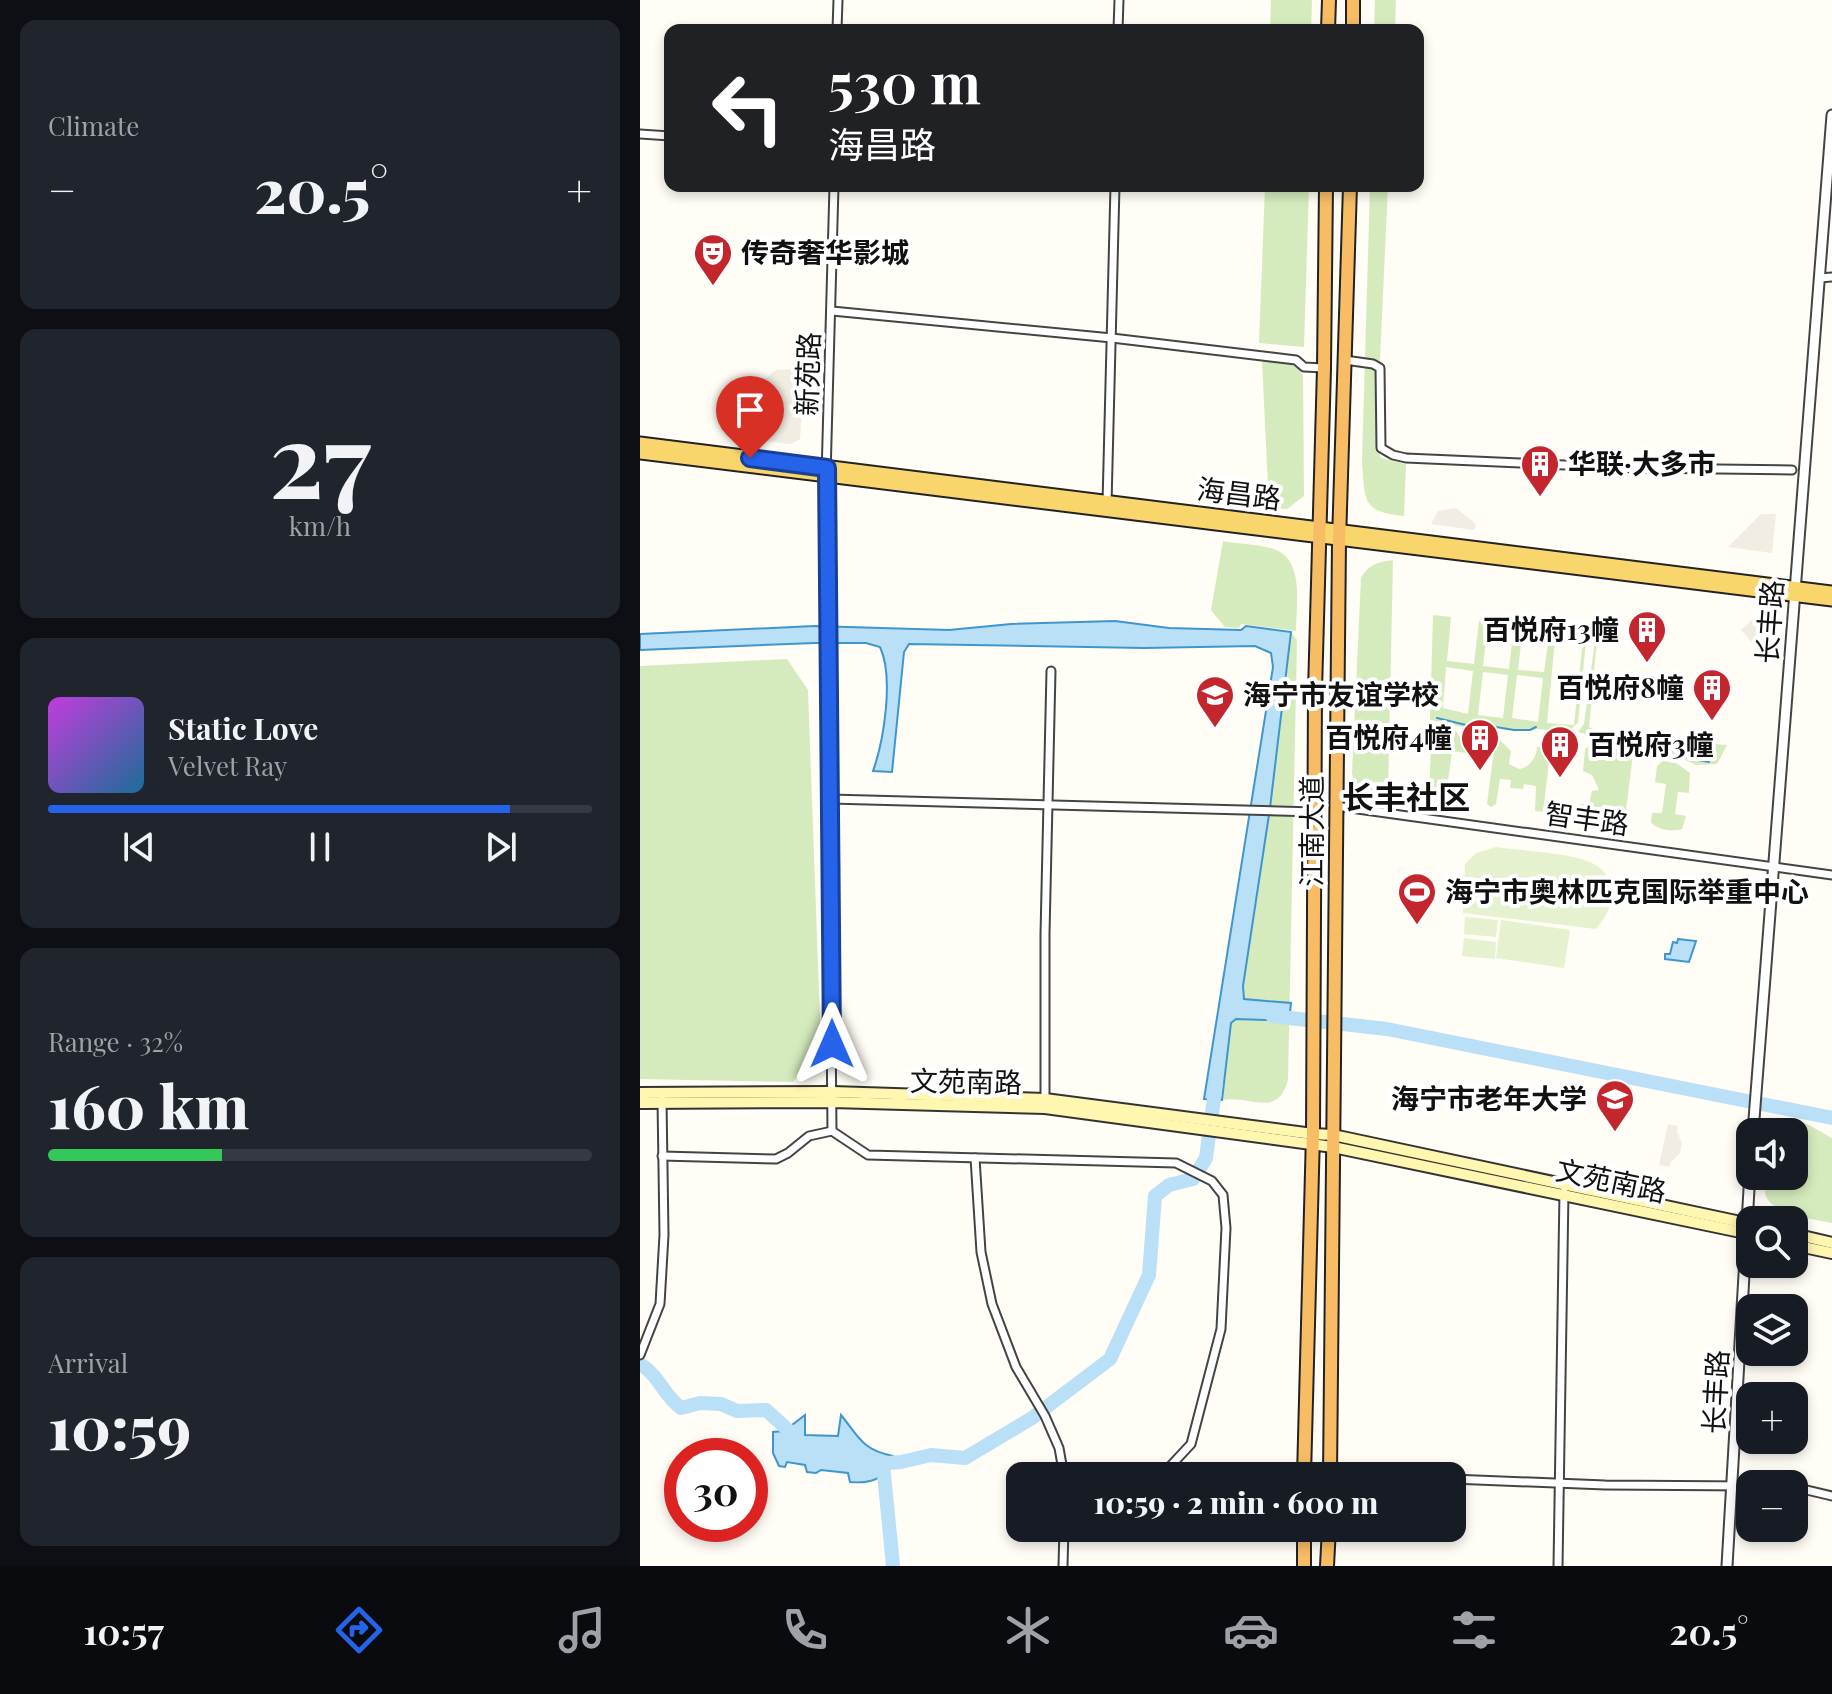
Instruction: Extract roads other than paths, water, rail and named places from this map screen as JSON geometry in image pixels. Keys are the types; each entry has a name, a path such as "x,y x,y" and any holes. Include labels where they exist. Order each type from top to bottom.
{"highway":[{"path":"1328,24 1329,0"},
{"path":"1353,0 1353,24"},
{"name":"江南大道","path":"1304,1462 1315,1048 1319,534 1326,192"},
{"name":"江南大道","path":"1330,1462 1339,536 1350,192"},
{"path":"1304,1542 1304,1566"},
{"path":"1327,1566 1328,1542"}],"main road":[{"name":"海昌路","path":"640,443 826,472"},
{"name":"海昌路","path":"640,453 826,472 1794,591 1832,592"},
{"name":"海昌路","path":"1794,591 1832,600"},
{"name":"文苑南路","path":"640,1093 662,1099"},
{"name":"文苑南路","path":"833,1097 1045,1108 1193,1122"},
{"name":"文苑南路","path":"640,1103 662,1099 833,1097 1045,1099 1333,1141 1736,1226"},
{"path":"1808,1237 1832,1243"},
{"path":"1808,1248 1832,1253"}],"street":[{"path":"837,24 838,0"},
{"path":"1118,24 1119,0"},
{"name":"长丰路","path":"1754,1118 1832,115"},
{"path":"640,134 664,136"},
{"name":"新苑路","path":"832,1131 826,472 834,192"},
{"path":"1107,507 1115,192"},
{"path":"1819,278 1832,277"},
{"path":"832,311 1112,338 1296,360 1304,367 1324,368"},
{"path":"1345,360 1380,368 1381,448 1393,455 1635,468 1792,470"},
{"path":"1045,1099 1051,671"},
{"path":"830,799 1316,812"},
{"name":"智丰路","path":"1336,806 1832,875"},
{"path":"641,1353 660,1304 664,1235 662,1099"},
{"path":"662,1156 776,1159 809,1136 832,1131 868,1155 1176,1163 1210,1180 1223,1195 1226,1228 1221,1329 1191,1444 1174,1462"},
{"path":"975,1158 981,1252 992,1304 1016,1367 1045,1416 1062,1462"},
{"path":"1558,1566 1564,1190"},
{"name":"长丰路","path":"1727,1566 1745,1278"},
{"path":"1466,1480 1736,1485"},
{"path":"1808,1490 1832,1496"},
{"path":"1063,1566 1064,1542"}],"water":[{"path":"1115,621 1169,628 1241,630 1246,626 1291,632 1270,808 1243,986 1244,999 1291,1003 1289,1021 1236,1019 1231,1023 1222,1100 1204,1099 1273,667 1271,653 1255,646 1144,648 909,644 904,652 892,772 873,771 886,709 886,675 880,647 866,643 815,643 640,650 640,634 814,626 949,630 1011,624"},
{"path":"1678,939 1696,941 1689,962 1665,959 1665,954 1670,954 1673,942 1677,943"},
{"path":"805,1415 805,1435 838,1436 841,1415 868,1446 893,1456 888,1470 872,1480 850,1482 848,1473 807,1472 805,1465 787,1462 785,1467 779,1466 773,1453 773,1432 784,1431"}],"waterway":[{"path":"1437,718 1466,725 1514,730 1536,727"},
{"path":"1597,732 1615,741 1675,751 1709,762"},
{"path":"1272,1016 1387,1029 1832,1118"},
{"path":"874,1464 931,1455 965,1458 1032,1418 1110,1359 1149,1275 1155,1196 1169,1185 1193,1179 1206,1158 1216,1083"},
{"path":"640,1364 681,1408 700,1403 721,1404 737,1411 766,1410 788,1430 796,1445"},
{"path":"883,1464 893,1566"}],"place":[{"name":"传奇奢华影城","path":"713,287"},
{"name":"华联·大多市","path":"1540,498"},
{"name":"百悦府13幢","path":"1647,664"},
{"name":"百悦府8幢","path":"1712,722"},
{"name":"海宁市友谊学校","path":"1215,729"},
{"name":"百悦府4幢","path":"1480,772"},
{"name":"百悦府3幢","path":"1560,779"},
{"name":"海宁市奥林匹克国际举重中心","path":"1417,926"},
{"name":"海宁市老年大学","path":"1615,1133"}],"district":[{"name":"长丰社区","path":"1406,798"}]}
